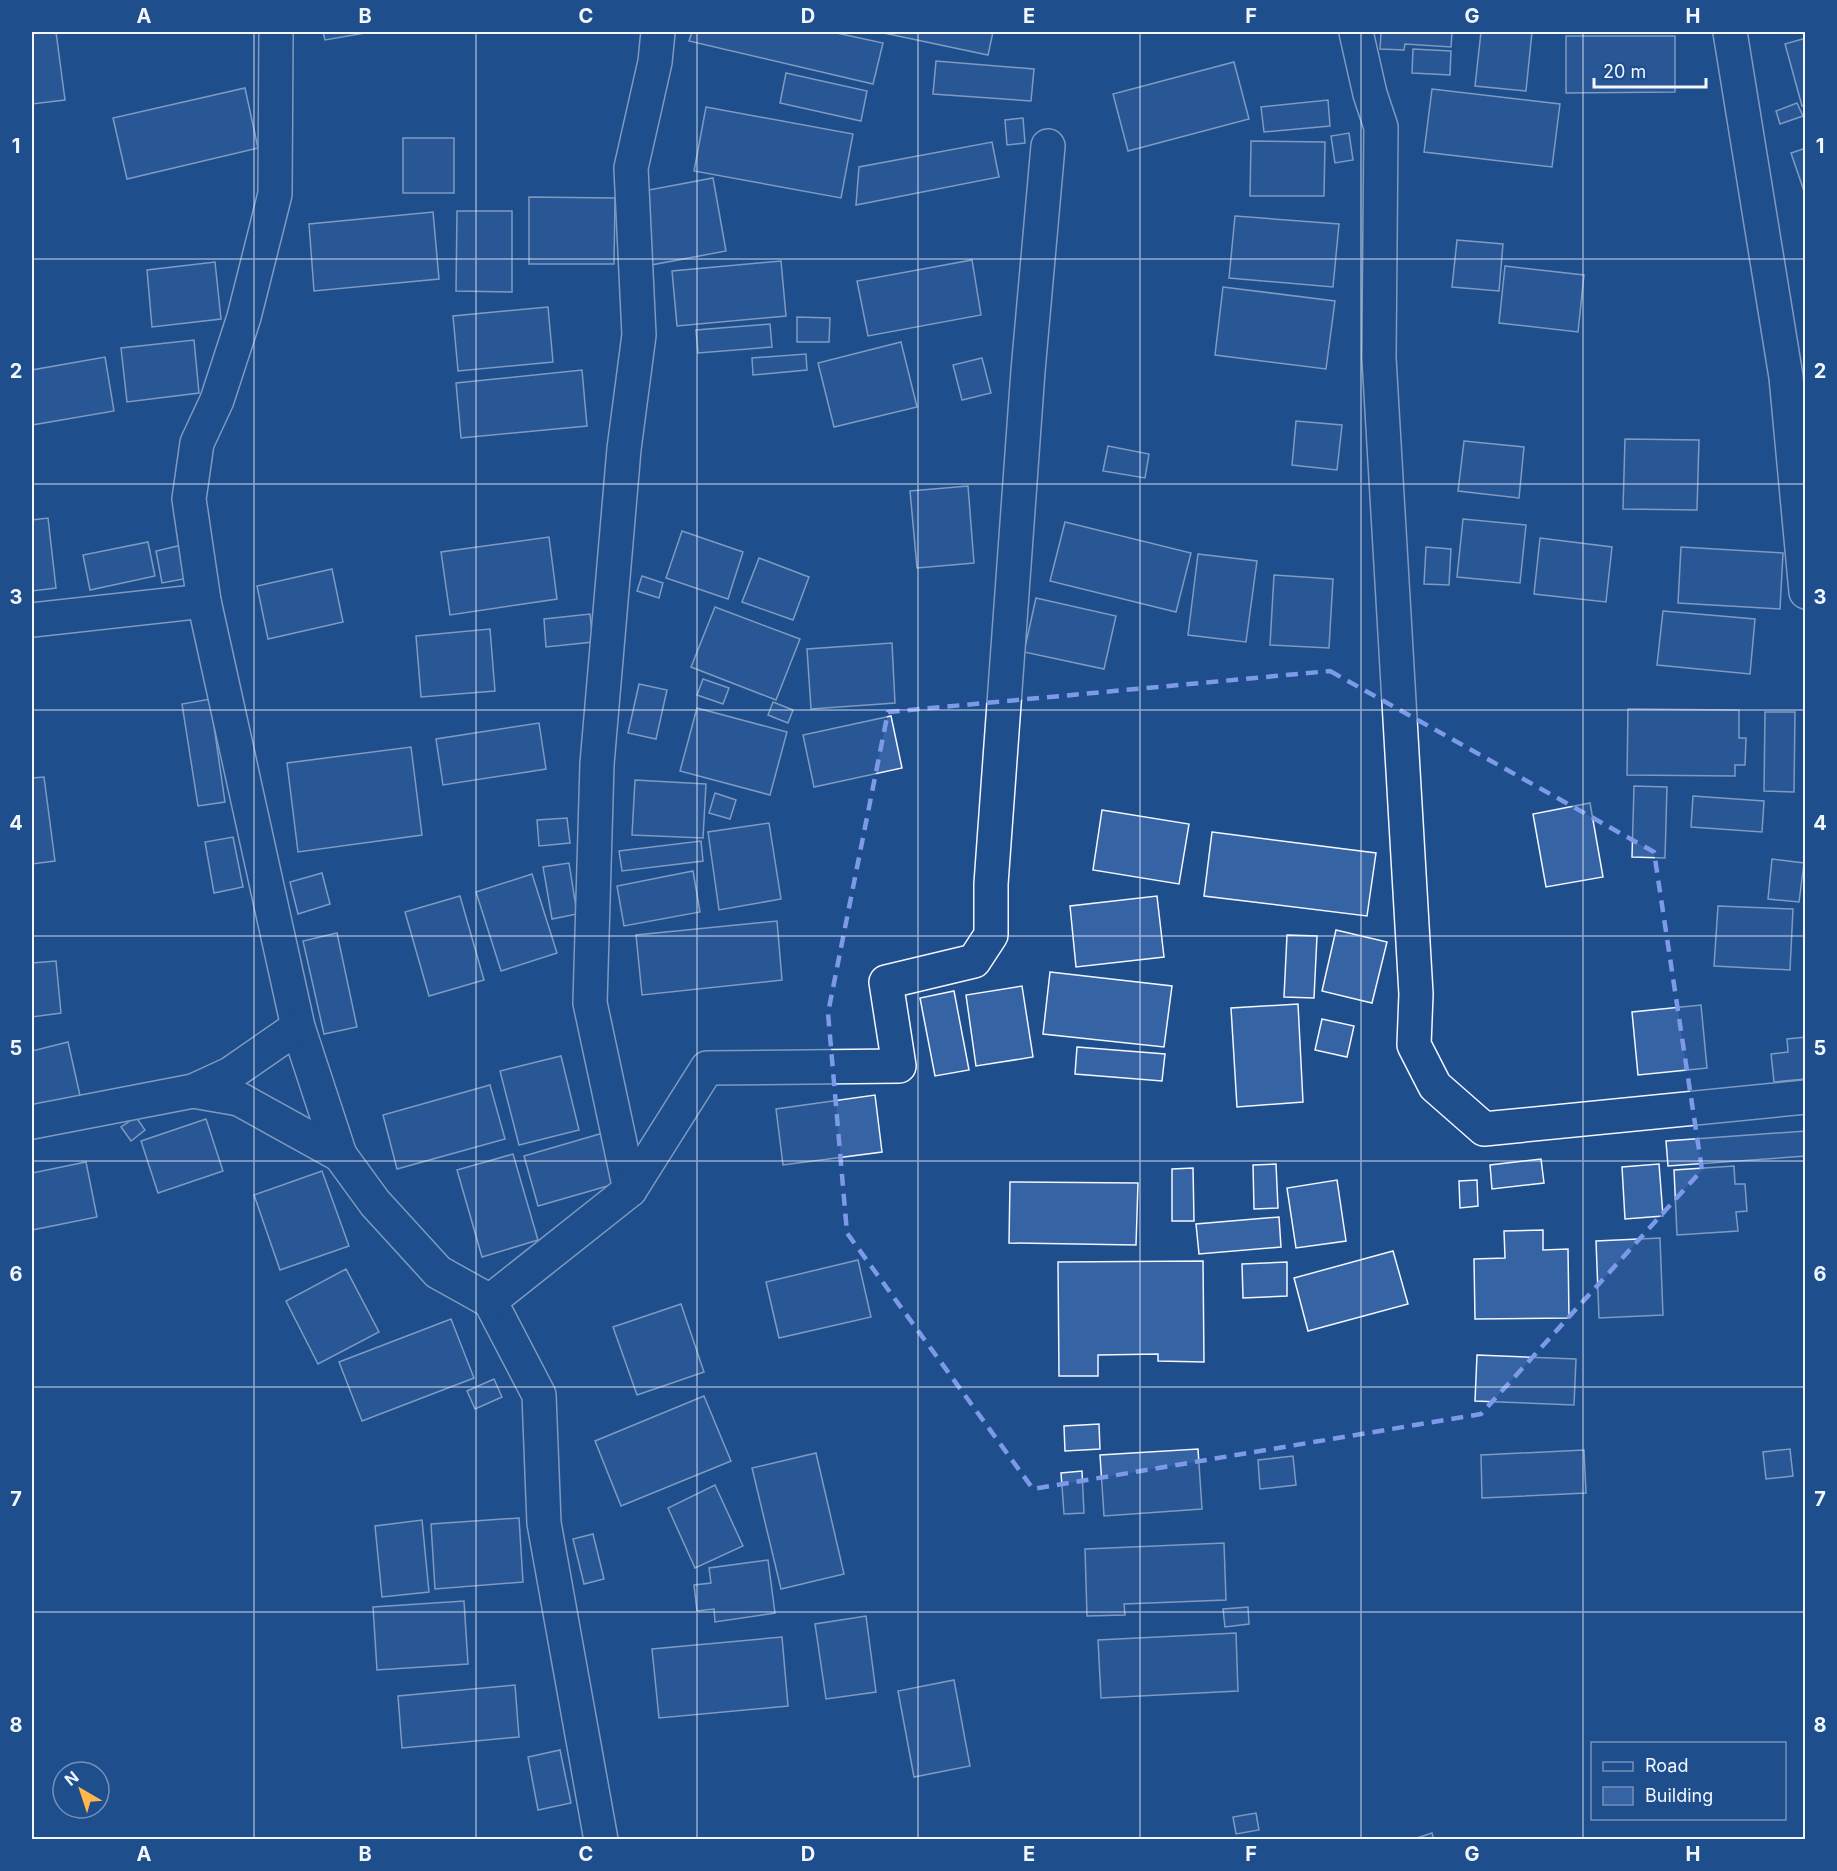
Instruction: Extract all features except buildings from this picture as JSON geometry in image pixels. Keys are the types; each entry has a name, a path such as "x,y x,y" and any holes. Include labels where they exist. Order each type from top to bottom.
{"street":[{"path":"276,32 275,194 244,316 217,400 197,443 189,499 204,601 297,1027 340,1155 375,1203 438,1272 490,1301 539,1395 544,1523 601,1839"},
{"path":"630,1191 590,1003 597,764 624,449 639,335 631,168 656,62 658,32"},
{"path":"1356,32 1370,94 1381,127 1379,358 1416,994 1414,1045 1435,1086 1484,1129 1806,1097"},
{"path":"1730,32 1786,377 1806,592"},
{"path":"490,1301 630,1191 707,1068 899,1066 886,982 974,961 992,935 991,884 1029,359 1048,146"},
{"path":"32,620 204,601"},
{"path":"32,1122 194,1091 230,1074 297,1027"},
{"path":"194,1091 239,1099 340,1155"}],"highlighted area":[{"path":"1330,671 1654,852 1702,1170 1481,1414 1033,1489 847,1233 828,1013 888,712"}]}
